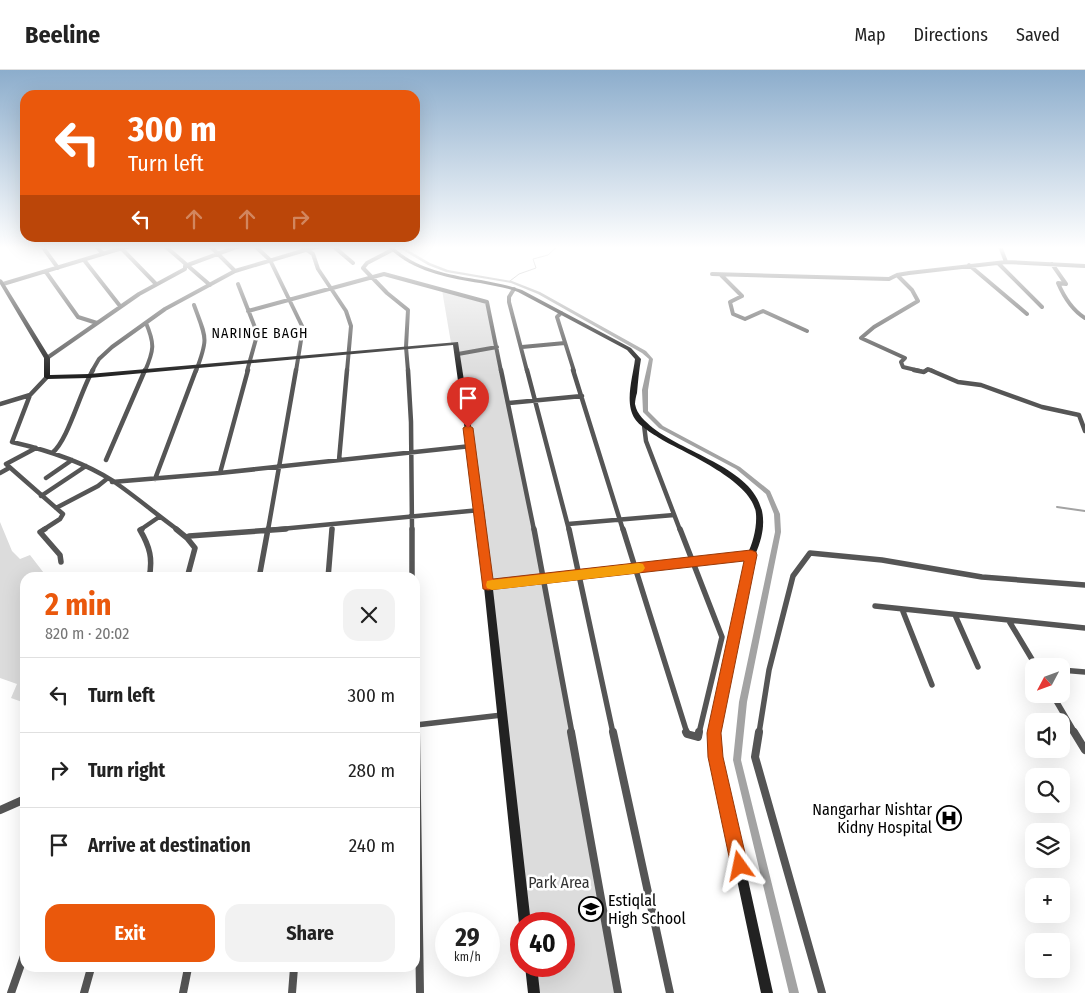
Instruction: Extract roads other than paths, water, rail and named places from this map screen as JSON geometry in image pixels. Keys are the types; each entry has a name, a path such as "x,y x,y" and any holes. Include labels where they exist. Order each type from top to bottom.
{"street":[{"path":"6,289 47,358 47,377 30,395 12,442 36,447 86,466 108,478 159,518 189,536 196,548 189,572"},
{"path":"58,289 78,317 96,323"},
{"path":"107,289 120,306"},
{"path":"47,358 120,306 148,289"},
{"path":"52,453 56,450 63,437 98,359 165,309 202,289"},
{"path":"220,474 256,339 256,330 240,289"},
{"path":"260,572 300,356 303,328 283,289"},
{"path":"248,311 332,289"},
{"path":"332,289 346,310 351,326 339,460"},
{"path":"385,289 408,310 406,347 411,453 412,572"},
{"path":"439,289 487,302 544,579 618,993"},
{"path":"514,289 629,349 638,359 632,404 638,419 644,425 722,469 741,483 755,500 760,513 757,542 751,555 714,733 716,757 767,993"},
{"path":"514,289 509,297 509,302 580,575 670,993"},
{"path":"735,289 742,296 730,302 733,314 745,319 763,312 807,331"},
{"path":"911,289 918,301 908,310 869,330 861,338 905,358 901,362 903,367 924,372 928,369 958,382 981,385 1042,407 1079,414 1085,431"},
{"path":"997,289 1027,314"},
{"path":"1024,289 1042,307"},
{"path":"1061,289 1078,314 1085,318"},
{"path":"155,479 206,338 194,305"},
{"path":"561,313 557,317 686,734 698,737 722,637 646,441 644,425"},
{"path":"106,460 153,352 153,339 146,323"},
{"path":"522,347 565,342"},
{"path":"47,377 89,376 456,343 480,510 524,912"},
{"path":"458,354 497,347"},
{"path":"0,404 30,395"},
{"path":"509,403 582,396"},
{"path":"112,482 220,474 471,446"},
{"path":"36,447 6,464 62,514 60,519 40,532 60,555 61,562"},
{"path":"46,478 72,460"},
{"path":"41,496 86,466"},
{"path":"0,473 9,468"},
{"path":"56,508 98,486 108,478"},
{"path":"189,536 332,525 480,510"},
{"path":"568,524 674,515"},
{"path":"151,572 153,563 152,550 140,530 159,518"},
{"path":"328,572 332,525"},
{"path":"822,993 755,757 769,670 793,576 810,553 882,560 982,577 1085,585"},
{"path":"488,585 751,555"},
{"path":"875,606 1085,628"},
{"path":"902,609 932,685"},
{"path":"955,615 978,668"},
{"path":"1009,621 1031,658"},
{"path":"1070,671 1085,672"},
{"path":"1057,703 1085,750"},
{"path":"420,725 502,715"},
{"path":"0,810 20,801"},
{"path":"12,993 20,968"},
{"path":"84,993 90,972"},
{"path":"183,993 187,972"},
{"path":"292,993 294,972"},
{"path":"420,972 420,993"},
{"path":"532,977 534,993"}],"waterway":[{"path":"529,289 644,352 651,359 645,390 645,411 661,427 738,468 768,493 777,514 778,532 743,702 737,760 794,993"},
{"path":"1057,507 1085,511"}],"place":[{"name":"Nangarhar Nishtar Kidny Hospital","path":"949,818"},
{"name":"Estiqlal High School","path":"591,909"}],"district":[{"name":"NARINGE BAGH","path":"260,333"}],"park label":[{"name":"Park Area","path":"559,882"}]}
